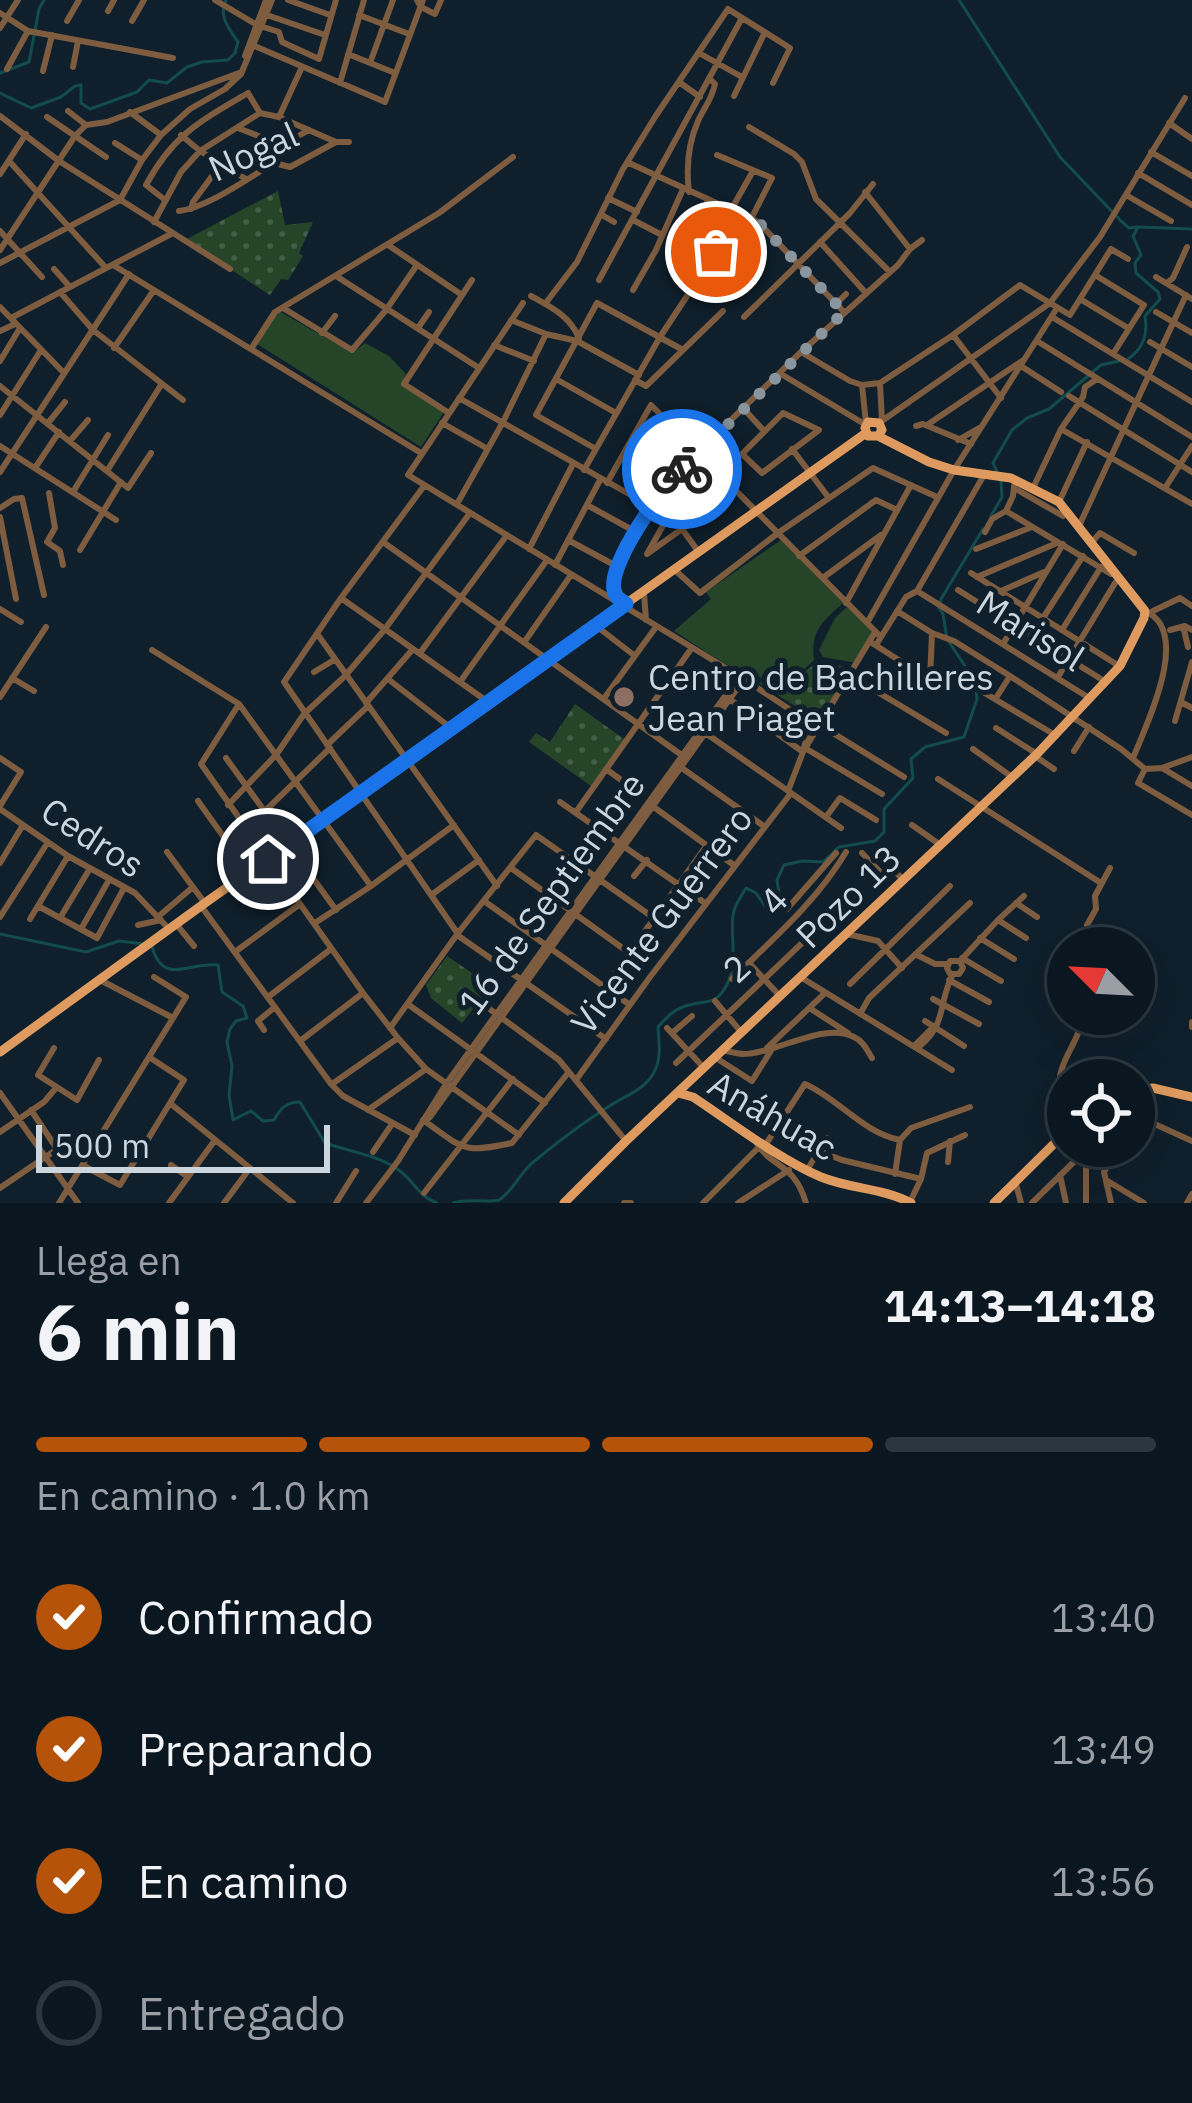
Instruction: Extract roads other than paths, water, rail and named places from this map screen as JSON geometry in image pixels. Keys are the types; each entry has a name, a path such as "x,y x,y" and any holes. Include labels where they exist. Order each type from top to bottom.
{"main road":[{"path":"0,1052 158,937 164,920 203,904 268,859 867,431 881,430 881,422"},
{"path":"867,431 929,462 1033,488 1059,502 1117,581 1148,611"},
{"name":"Pozo 13","path":"571,1201 626,1141 1036,755 1126,659 1148,611"},
{"path":"1155,1088 1192,1097"},
{"name":"Anáhuac","path":"678,1093 693,1097 807,1170 910,1203"},
{"path":"994,1203 1047,1150"}],"street":[{"path":"0,28 3,15 18,0"},
{"path":"67,21 80,0"},
{"path":"108,11 114,0"},
{"path":"132,21 144,0"},
{"path":"0,263 120,200 161,135 239,74 269,0"},
{"path":"288,0 331,16"},
{"path":"221,4 279,32 282,43 319,59 336,0"},
{"path":"339,84 364,0"},
{"path":"370,63 393,0"},
{"path":"252,44 385,102 420,2 435,14 441,0"},
{"path":"545,304 577,262 628,162 728,9 790,48 773,82"},
{"path":"263,14 325,35"},
{"path":"3,15 34,32 173,58"},
{"path":"359,15 409,34"},
{"path":"599,280 742,18"},
{"path":"7,69 34,32"},
{"path":"734,96 766,32"},
{"path":"44,71 52,35"},
{"path":"73,67 79,40"},
{"path":"699,53 742,77"},
{"path":"348,54 395,74"},
{"path":"279,117 302,67"},
{"path":"632,290 686,191 689,148 714,92 715,84 709,78"},
{"path":"0,250 86,125 229,81"},
{"path":"679,82 700,97"},
{"path":"165,200 146,185 181,135 248,93 260,113"},
{"path":"881,422 1054,305 1185,98"},
{"path":"68,111 86,125"},
{"path":"130,112 161,135"},
{"path":"154,222 181,172 200,151 260,113 336,142"},
{"path":"0,117 58,161 230,269"},
{"path":"46,117 106,157"},
{"path":"1168,123 1192,139"},
{"path":"749,127 802,162 817,199 890,272"},
{"path":"238,128 282,145 309,130"},
{"path":"0,174 26,134"},
{"path":"181,135 246,179"},
{"name":"Nogal","path":"179,211 191,209 274,163 290,167 336,142 349,142"},
{"path":"115,143 142,160"},
{"path":"1151,152 1192,176"},
{"path":"717,155 772,178 751,219"},
{"path":"251,349 275,312 439,213 513,158"},
{"path":"5,161 110,266 422,453"},
{"path":"628,162 758,222 844,312"},
{"path":"191,209 221,164"},
{"path":"716,252 753,171"},
{"path":"1138,173 1192,205"},
{"path":"744,317 842,222 873,184"},
{"path":"866,192 910,249"},
{"path":"1126,195 1171,221"},
{"path":"608,198 663,236"},
{"path":"694,236 707,200"},
{"path":"602,215 614,223"},
{"path":"0,231 42,277"},
{"path":"0,331 60,292 171,234"},
{"path":"625,606 614,588 618,567 664,485 922,241"},
{"path":"820,242 865,292"},
{"path":"388,245 462,295"},
{"path":"1167,283 1187,247"},
{"path":"801,352 850,381 880,383 1020,285 1070,315 1111,249 1128,260"},
{"path":"283,308 352,350 417,265"},
{"path":"54,268 70,287"},
{"path":"0,472 129,274"},
{"path":"1095,274 1144,304 1113,355"},
{"path":"336,276 479,368"},
{"path":"1078,526 1189,297 1156,277"},
{"path":"448,413 404,384 472,280"},
{"path":"114,348 154,290"},
{"path":"60,292 92,330 183,400"},
{"path":"584,470 689,293"},
{"path":"836,304 846,294"},
{"path":"578,339 564,316 527,299 408,475 904,777"},
{"path":"1080,299 1129,329"},
{"path":"596,449 536,415 597,303 682,350"},
{"path":"867,624 954,470 1052,317 1054,305"},
{"path":"0,307 64,373"},
{"path":"417,330 429,311"},
{"path":"511,320 546,334 578,339 646,386 723,311"},
{"path":"1156,311 1192,333"},
{"path":"322,333 334,316"},
{"path":"1052,317 1192,402"},
{"path":"0,361 15,323"},
{"path":"457,504 546,334"},
{"path":"953,335 1001,398"},
{"path":"1036,341 1192,441 1165,488"},
{"path":"1150,342 1192,367"},
{"path":"494,345 534,362"},
{"path":"0,415 41,350"},
{"path":"916,426 927,425 1023,363"},
{"path":"1023,363 1192,472"},
{"path":"780,374 867,431"},
{"path":"1033,488 1061,429 1080,403 1084,387 1096,378"},
{"path":"556,379 617,413"},
{"path":"880,383 881,422"},
{"path":"763,390 775,384 798,384"},
{"path":"862,385 867,431"},
{"path":"0,386 124,485"},
{"path":"106,471 161,386"},
{"path":"459,398 652,507 682,529 700,554"},
{"path":"48,424 65,402"},
{"path":"460,682 568,540 651,405 823,578 867,624 875,639 930,680 937,635"},
{"path":"744,409 764,431"},
{"path":"783,413 819,430 792,449 761,472 742,454 783,413"},
{"path":"70,441 88,420"},
{"path":"442,423 488,449"},
{"path":"927,425 971,444"},
{"path":"958,440 984,425"},
{"path":"1061,429 1192,504"},
{"path":"35,468 59,432"},
{"path":"622,457 641,467 678,432"},
{"path":"74,492 109,435"},
{"path":"1059,502 1087,442"},
{"path":"0,446 116,520"},
{"path":"792,449 829,498"},
{"path":"80,550 152,453"},
{"path":"530,549 573,464"},
{"path":"676,571 700,593 778,532 873,468 938,497"},
{"name":"Vicente Guerrero","path":"576,1080 790,792 804,750 875,639 906,597 917,591 988,476"},
{"path":"985,532 1006,511 1010,481 1063,516"},
{"path":"424,484 404,521 341,598 284,682 458,933 606,1039"},
{"path":"846,603 911,485"},
{"path":"691,486 711,508 682,529 646,554 678,499 691,486"},
{"path":"47,542 55,527 49,493"},
{"path":"0,508 22,498 44,596"},
{"path":"799,556 876,500 897,510"},
{"path":"587,505 636,532"},
{"path":"1006,511 1117,581 1058,678"},
{"path":"228,805 276,755 304,714 385,629 470,513"},
{"path":"0,518 16,599"},
{"path":"976,549 1032,527"},
{"path":"823,578 884,532"},
{"path":"1091,543 1100,533 1134,553"},
{"path":"265,811 416,652 507,536"},
{"path":"568,540 618,567"},
{"path":"33,545 47,542 60,551 63,565"},
{"path":"383,542 685,757"},
{"path":"1003,644 1048,571 1059,542"},
{"path":"1059,542 974,575 1116,664"},
{"path":"1043,618 1082,556"},
{"path":"1062,630 1101,567"},
{"path":"1000,591 1048,571"},
{"path":"524,642 572,575"},
{"path":"958,590 1101,679"},
{"name":"Marisol","path":"917,591 1086,696"},
{"path":"644,593 646,621"},
{"path":"608,597 597,623 635,656"},
{"path":"341,598 488,702"},
{"path":"1148,611 1180,598 1192,606"},
{"path":"0,609 21,622"},
{"path":"897,611 1010,676 1145,769 1192,757"},
{"path":"1132,758 1166,682 1172,657 1171,632 1148,611"},
{"path":"0,697 46,627"},
{"path":"604,699 656,627"},
{"path":"1171,632 1189,630 1190,681 1175,721"},
{"path":"318,635 497,886"},
{"path":"576,812 691,649"},
{"path":"152,650 239,704 370,886"},
{"path":"314,672 334,660"},
{"path":"851,676 946,733"},
{"path":"995,699 1010,676"},
{"path":"12,678 34,691"},
{"name":"16 de Septiembre","path":"366,1203 742,678"},
{"path":"388,679 452,728"},
{"path":"978,689 1055,735"},
{"path":"728,698 804,750 882,794"},
{"path":"1181,702 1192,708"},
{"path":"239,704 201,764 390,1029 426,1070 519,1135 512,1143 482,1150 460,1146 423,1121"},
{"path":"804,750 810,722"},
{"path":"996,728 1054,769"},
{"path":"1074,751 1089,728"},
{"path":"703,731 842,828"},
{"path":"973,749 1012,776"},
{"path":"0,758 19,771 0,805"},
{"path":"226,758 336,910"},
{"path":"679,766 765,827"},
{"path":"1162,768 1192,786"},
{"path":"606,769 624,782"},
{"path":"1145,769 1138,783 1192,815"},
{"path":"938,779 1101,883"},
{"path":"826,818 840,798 876,820"},
{"path":"198,801 249,872"},
{"path":"560,802 706,904"},
{"name":"Cedros","path":"0,805 68,856 135,893 194,946"},
{"path":"650,805 735,866"},
{"path":"0,863 23,825"},
{"path":"315,923 454,825"},
{"path":"912,825 941,845"},
{"path":"390,1029 536,835 653,918"},
{"path":"1049,850 1056,836"},
{"path":"0,916 48,842"},
{"path":"604,988 707,845"},
{"path":"167,852 331,1084 343,1096 415,1135"},
{"name":"4","path":"732,979 796,916 846,852"},
{"path":"788,909 836,853"},
{"path":"862,853 886,878 895,871 903,881"},
{"path":"30,919 68,856"},
{"path":"433,893 479,860"},
{"path":"634,876 647,860"},
{"path":"60,918 89,868"},
{"path":"512,868 628,952"},
{"path":"1087,925 1109,868"},
{"path":"820,872 831,876"},
{"path":"82,929 110,880"},
{"path":"850,984 950,886"},
{"path":"138,926 164,920 193,887"},
{"path":"38,906 97,938 124,888"},
{"path":"916,1047 935,1028 950,978 962,971 962,959 1024,896"},
{"path":"484,901 630,1005"},
{"path":"860,1014 869,998 970,903"},
{"path":"1016,903 1037,917"},
{"path":"236,952 300,904"},
{"path":"998,920 1026,938"},
{"name":"2","path":"676,1063 821,925"},
{"path":"848,934 878,941 896,938"},
{"path":"980,938 1014,958"},
{"path":"878,941 902,968"},
{"path":"268,997 332,949"},
{"path":"917,955 935,964 962,959 1001,981"},
{"path":"748,963 781,997"},
{"path":"947,964 950,978 989,1002"},
{"path":"59,1203 186,997 154,977"},
{"path":"802,978 952,1070"},
{"path":"100,980 173,1018"},
{"path":"300,1041 363,993"},
{"path":"720,1054 752,1081 770,1049 825,993"},
{"path":"933,999 979,1024"},
{"path":"715,1000 742,1033"},
{"path":"480,1002 559,1060 626,1141"},
{"path":"409,1005 545,1102"},
{"path":"264,1030 258,1021 275,1007"},
{"path":"811,1009 861,1041 872,1058"},
{"path":"692,1016 669,1031 704,1068"},
{"path":"925,1021 964,1046"},
{"path":"720,1054 849,1033"},
{"path":"331,1084 398,1038"},
{"path":"54,1048 38,1075 76,1100 99,1060"},
{"path":"733,1067 742,1054"},
{"path":"83,1165 120,1185 171,1104 184,1080 148,1057"},
{"path":"368,1110 426,1070"},
{"name":"Vicente Guerrero","path":"519,1135 569,1072"},
{"path":"424,1193 513,1078"},
{"path":"704,1203 778,1125 805,1084 885,1137 900,1140"},
{"path":"0,1132 56,1088"},
{"path":"0,1093 78,1203"},
{"path":"171,1104 292,1203"},
{"path":"895,1174 900,1140 910,1128 970,1107"},
{"path":"32,1110 57,1149"},
{"path":"778,1125 789,1123 809,1137"},
{"path":"373,1152 392,1124"},
{"path":"1155,1125 1192,1141"},
{"path":"910,1203 927,1153 965,1135"},
{"path":"807,1170 826,1138"},
{"path":"0,1188 72,1139"},
{"path":"169,1203 215,1140"},
{"path":"948,1162 950,1142"},
{"path":"760,1144 789,1170 806,1203"},
{"path":"819,1151 920,1179"},
{"path":"171,1165 188,1177"},
{"path":"1032,1203 1067,1167"},
{"path":"1084,1201 1086,1167 1144,1203"},
{"path":"1108,1167 1105,1176 1112,1203"},
{"path":"224,1203 250,1168"},
{"path":"738,1203 789,1170"},
{"path":"336,1203 356,1172"},
{"path":"1060,1175 1066,1203"},
{"path":"1015,1180 1021,1203"},
{"path":"1042,1193 1044,1203"},
{"path":"1187,1203 1192,1194"},
{"path":"277,1203 283,1195"}],"waterway":[{"path":"0,73 29,62 44,0"},
{"path":"0,93 31,108 81,85 81,103 90,109 137,92 149,80 167,83 187,67 228,60 238,42 224,17 226,0"},
{"path":"959,0 1060,157 1121,221 1136,227"},
{"path":"1128,359 1143,341 1145,316 1160,299 1136,273 1135,263 1141,255 1133,236 1138,227 1192,229"},
{"path":"997,472 993,463 1012,430 1049,409 1101,365 1119,361"},
{"path":"991,516 1002,497 1001,480"},
{"path":"453,1203 499,1200 549,1149 644,1085 658,1063 658,1027 680,1008 716,998 728,982 734,912 746,888 765,906 773,907 780,900 777,880 784,865 823,862 839,847 875,841 884,832 884,809 913,778 911,759 925,747 964,737 977,699 975,681 947,639 939,608 983,529"},
{"path":"0,934 86,952 119,941 143,944"},
{"path":"152,947 157,959 170,969 218,965 222,992 243,1006 247,1018 236,1021 227,1042 233,1120 251,1111 263,1121 274,1120 284,1107 300,1102 325,1143 392,1166 437,1203"}],"place":[{"name":"Centro de Bachilleres Jean Piaget","path":"624,697"}]}
